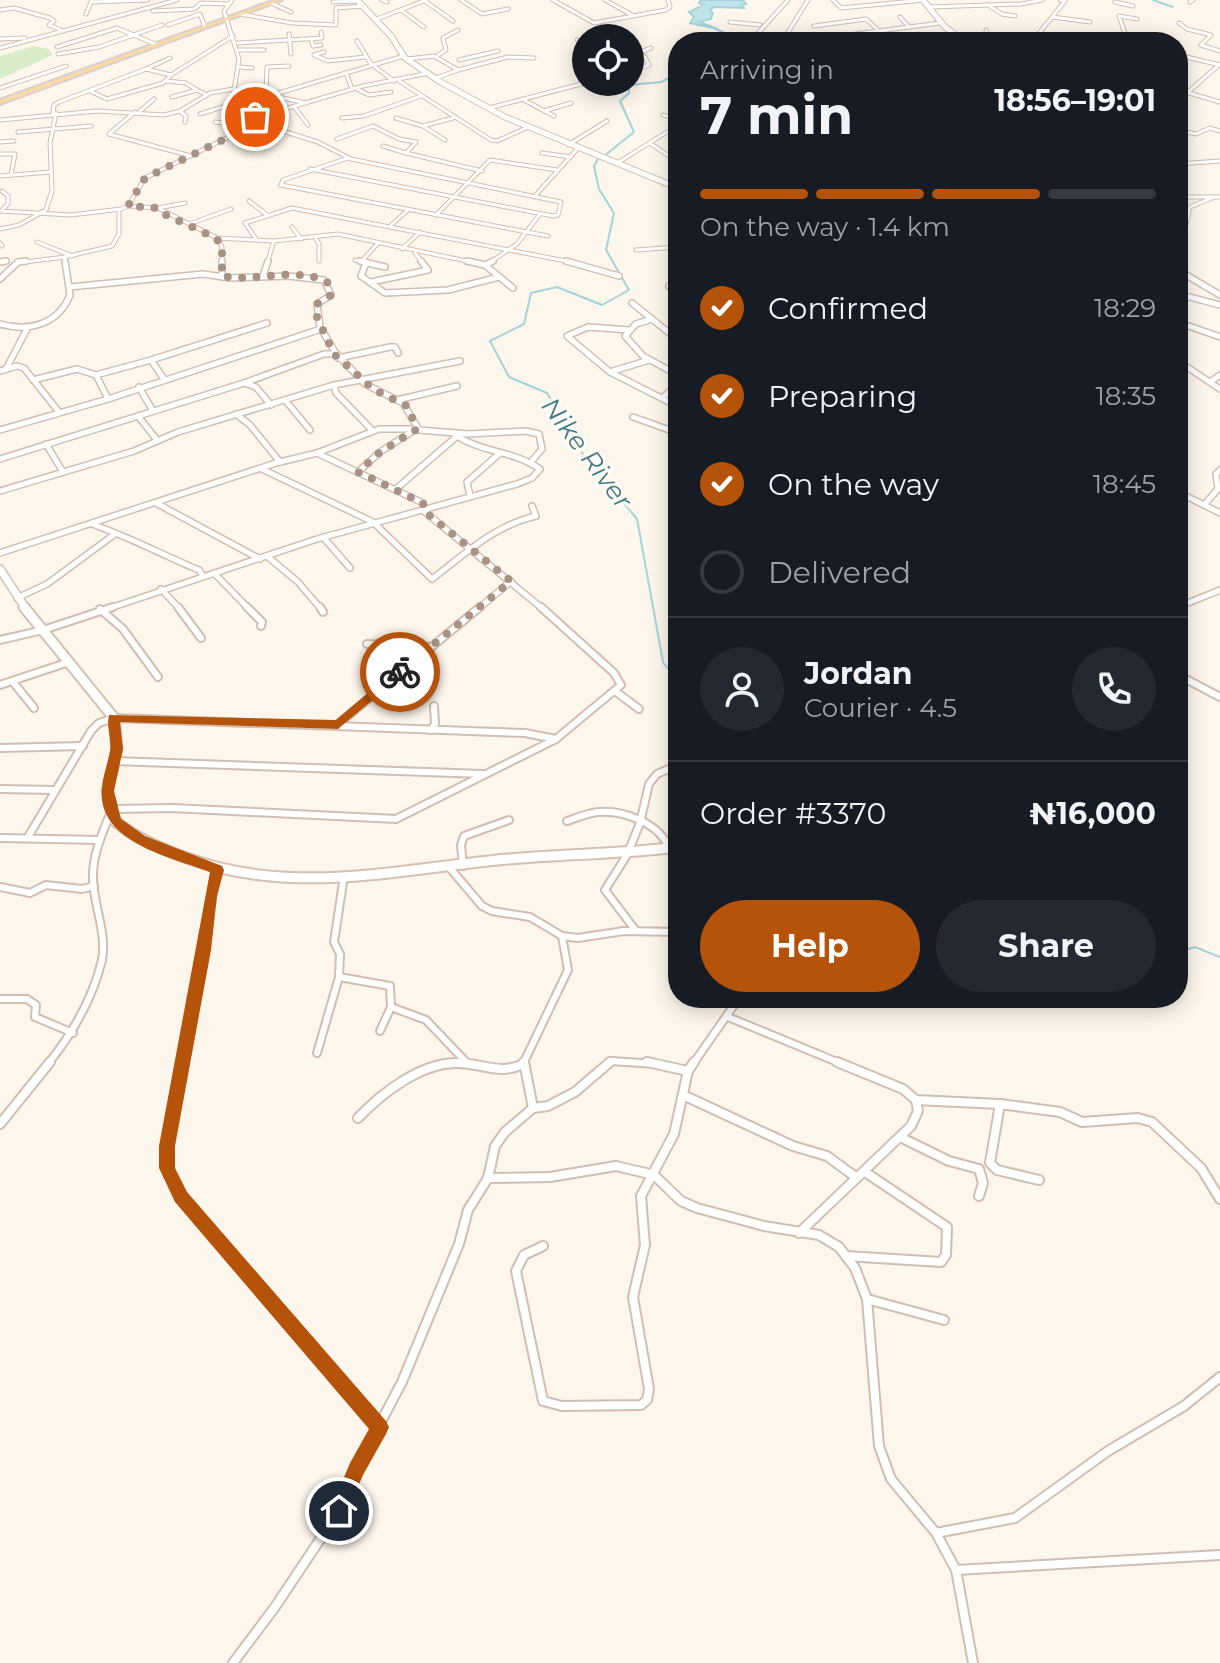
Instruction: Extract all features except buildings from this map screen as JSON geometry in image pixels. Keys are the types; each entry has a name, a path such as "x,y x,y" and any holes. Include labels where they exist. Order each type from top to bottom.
{"main road":[{"path":"0,102 275,1"}],"street":[{"path":"86,14 92,1 148,0"},
{"path":"0,48 177,0"},
{"path":"200,114 232,104 235,98 238,50 224,11 232,0"},
{"path":"240,14 337,25 336,8 369,0"},
{"path":"377,19 426,0 453,21"},
{"path":"461,0 482,14 508,9"},
{"path":"553,0 594,23 670,8 668,0"},
{"path":"605,0 632,15"},
{"path":"756,32 760,25 779,14 788,0"},
{"path":"789,32 808,0"},
{"path":"833,0 841,8 923,0 951,32"},
{"path":"972,0 979,5"},
{"path":"929,7 1042,0"},
{"path":"1039,32 1065,1 1060,0"},
{"path":"275,1 291,12"},
{"path":"333,2 360,2 406,58 489,108 526,128 668,184"},
{"path":"1115,2 1133,6 1119,16 1125,32"},
{"path":"14,8 17,3"},
{"path":"139,12 194,9 201,3 228,4"},
{"path":"988,5 1002,14 1015,16"},
{"path":"0,10 14,8 53,19 49,25 76,40"},
{"path":"401,10 424,27"},
{"path":"168,25 200,14 205,27"},
{"path":"779,14 797,16"},
{"path":"1123,16 1137,19"},
{"path":"900,17 909,27"},
{"path":"1052,17 1090,22"},
{"path":"264,19 269,26"},
{"path":"814,26 866,19 878,30"},
{"path":"730,22 760,25"},
{"path":"865,32 940,23"},
{"path":"1179,23 1187,29 1211,35 1202,46 1220,51"},
{"path":"58,54 99,47 162,25"},
{"path":"57,47 115,28 155,44"},
{"path":"235,98 268,94 371,64 438,55 446,50 443,38 458,30"},
{"path":"237,43 322,38 321,32"},
{"path":"289,34 291,54"},
{"path":"270,35 271,41"},
{"path":"167,81 170,75 233,36"},
{"path":"0,39 29,39"},
{"path":"311,39 313,46 321,45"},
{"path":"357,41 371,64 453,118 497,141 526,128"},
{"path":"644,51 651,48"},
{"path":"238,50 264,50"},
{"path":"448,62 498,51"},
{"path":"324,52 314,55 328,61 365,57"},
{"path":"438,55 458,70"},
{"path":"436,78 508,57 534,58"},
{"path":"1188,57 1220,65"},
{"path":"0,229 19,225 45,213 52,191 54,105 170,58"},
{"path":"459,60 487,62"},
{"path":"1189,93 1220,65"},
{"path":"0,88 66,66"},
{"path":"268,94 267,67 289,66"},
{"path":"239,67 252,68"},
{"path":"146,69 170,75"},
{"path":"47,72 63,79"},
{"path":"346,73 353,88 369,95 391,92"},
{"path":"247,120 353,88 429,73"},
{"path":"90,91 105,100 167,81 186,83 207,95"},
{"path":"489,108 572,86"},
{"path":"0,120 54,113 137,112 164,115 180,111 207,95 234,89"},
{"path":"172,97 197,90"},
{"path":"1189,93 1220,102"},
{"path":"268,94 309,103"},
{"path":"342,118 364,116 421,96"},
{"path":"154,99 109,133 191,156"},
{"path":"522,99 554,116"},
{"path":"544,111 571,103"},
{"path":"232,104 247,120"},
{"path":"295,108 308,125"},
{"path":"180,111 186,116 185,122"},
{"path":"663,115 668,117"},
{"path":"396,118 423,126 445,140"},
{"path":"423,126 453,118"},
{"path":"128,206 145,178 245,127 247,120"},
{"path":"568,145 607,121"},
{"path":"215,122 301,134 348,158 561,202 557,216 540,214 310,169"},
{"path":"18,132 91,126"},
{"path":"337,139 373,126 399,139 416,142 406,153"},
{"path":"1188,132 1196,134 1210,128 1220,131"},
{"path":"616,161 651,144 668,130"},
{"path":"0,142 14,141"},
{"path":"651,144 668,155"},
{"path":"383,146 482,171"},
{"path":"534,197 578,148"},
{"path":"542,153 571,157"},
{"path":"0,154 15,154 11,175"},
{"path":"348,158 310,169 280,184 548,236"},
{"path":"436,215 492,160 557,170"},
{"path":"1188,163 1220,161"},
{"path":"0,176 51,172"},
{"path":"0,211 8,204 8,196 2,191"},
{"path":"1188,197 1220,197"},
{"path":"1188,216 1190,207 1212,198"},
{"path":"249,201 267,215"},
{"path":"0,211 71,215 119,210 128,206 158,208 185,203"},
{"path":"158,208 166,215 216,238 222,246 222,276"},
{"path":"256,239 244,224 292,208 597,267 619,276"},
{"path":"189,224 231,209"},
{"path":"2,275 18,262 106,249 115,243 120,226 119,210"},
{"path":"389,227 408,210"},
{"path":"485,265 507,251 540,214"},
{"path":"292,227 301,239"},
{"path":"402,249 420,232"},
{"path":"216,238 274,241 338,234 485,265 513,288"},
{"path":"315,237 321,252 319,261"},
{"path":"263,276 274,241"},
{"path":"37,242 72,256"},
{"path":"378,243 360,262 361,276 381,293 448,290 499,277"},
{"path":"636,250 668,248"},
{"path":"371,282 428,270 414,251"},
{"path":"3,370 27,329 53,316 68,299 70,287 65,273 65,257"},
{"path":"0,262 7,261"},
{"path":"360,262 385,267"},
{"path":"70,287 203,274 315,278 328,283 331,295 317,304 315,310 321,329 336,356 373,389 407,406 417,429"},
{"path":"1188,276 1220,295"},
{"path":"1188,297 1220,305"},
{"path":"632,303 668,331"},
{"path":"652,319 636,324 625,336 649,360 668,370"},
{"path":"33,380 77,369 96,375 267,323"},
{"path":"0,324 27,329"},
{"path":"629,330 606,326 567,334 610,372 663,397 668,403"},
{"path":"1189,326 1220,337"},
{"path":"0,430 108,399 321,329"},
{"path":"0,459 244,383 324,354 336,356 390,347 395,347 398,353"},
{"path":"151,360 164,379"},
{"path":"610,372 649,360"},
{"path":"0,491 134,451 157,440 334,385 460,361"},
{"path":"3,370 21,367 59,412"},
{"path":"1188,368 1220,389"},
{"path":"96,375 108,399"},
{"path":"1210,382 1220,375"},
{"path":"244,383 256,387 271,405"},
{"path":"334,385 336,393 373,431"},
{"path":"397,400 457,386"},
{"path":"139,387 153,411"},
{"path":"663,397 668,393"},
{"path":"285,400 310,430"},
{"path":"236,414 250,425 280,462"},
{"path":"138,416 157,440"},
{"path":"633,417 668,430"},
{"path":"358,472 380,452 417,429"},
{"path":"0,553 280,462 317,453 373,431 417,429 455,435 526,431 539,434 543,442 541,453 531,462"},
{"path":"0,640 43,630 323,537 532,478 540,469 531,462 499,454 455,435"},
{"path":"396,489 455,435"},
{"path":"46,444 63,472"},
{"path":"112,809 172,808 396,819 556,739 621,685 614,673 511,581 425,510 423,503 317,453"},
{"path":"470,496 467,482 499,454"},
{"path":"262,469 373,522 432,579 446,571 470,548 513,521 536,516 532,506"},
{"path":"1204,505 1218,489 1216,474 1220,470"},
{"path":"1188,497 1220,513"},
{"path":"156,503 263,557 302,586 323,612"},
{"path":"92,524 136,540 155,552 199,570 203,576"},
{"path":"17,598 47,584 115,534"},
{"path":"323,537 350,568"},
{"path":"0,569 17,598 114,718 117,734 107,791 115,821 140,839 217,870 279,880 344,878 505,859 627,855 668,848"},
{"path":"214,573 262,622 261,626"},
{"path":"338,724 511,581"},
{"path":"161,589 183,612 201,638"},
{"path":"1188,603 1220,590"},
{"path":"100,609 123,629 158,677"},
{"path":"0,632 8,638"},
{"path":"367,644 430,647"},
{"path":"0,685 69,662"},
{"path":"1188,680 1220,697"},
{"path":"13,682 34,708"},
{"path":"615,691 639,709"},
{"path":"431,730 435,724 434,706"},
{"path":"28,837 99,723 114,718 338,724 525,733 556,739"},
{"path":"0,748 83,746"},
{"path":"114,761 487,774"},
{"path":"636,931 605,890 627,855 640,823 649,784 657,774 668,769"},
{"path":"0,789 55,790"},
{"path":"0,1124 73,1033 102,959 101,925 94,886 95,852 112,809"},
{"path":"567,821 597,812 610,812 640,823 668,840"},
{"path":"463,866 464,836 509,820"},
{"path":"0,838 100,840"},
{"path":"449,867 482,906 492,911 530,917 562,936 578,938 636,931 668,932"},
{"path":"217,870 167,1146 167,1168 181,1197 380,1427"},
{"path":"317,1053 339,977 340,954 334,942 344,878"},
{"path":"0,887 30,893 46,885 82,889 94,886"},
{"path":"358,1118 380,1095 445,1065 468,1064 513,1071 523,1064 568,970 562,936"},
{"path":"339,977 390,986 391,1007 380,1031"},
{"path":"0,999 27,999 36,1005 35,1017 73,1033"},
{"path":"391,1007 422,1015 439,1029 468,1064"},
{"path":"543,1246 524,1255 516,1271 543,1401 562,1406 641,1405 647,1400 649,1389 633,1297 645,1245 641,1196 674,1134 688,1071 733,1008"},
{"path":"728,1017 903,1089 916,1100 1000,1104 1060,1112 1082,1122 1138,1118 1152,1122 1201,1168 1220,1199"},
{"path":"233,1663 275,1607 339,1511 452,1264 468,1210 488,1178 495,1146 505,1132 533,1108 548,1106 575,1092 611,1061 643,1061 688,1071"},
{"path":"523,1064 533,1108"},
{"path":"683,1095 793,1146 827,1156 857,1178"},
{"path":"799,1233 911,1126 918,1111 916,1100"},
{"path":"1000,1104 990,1163 997,1170 1039,1180"},
{"path":"900,1137 949,1161 979,1169 983,1183 979,1196"},
{"path":"488,1178 550,1177 616,1166 654,1175 681,1201 697,1208 829,1240 846,1256 855,1268 867,1299 879,1446 891,1479 936,1533 956,1570 973,1663"},
{"path":"846,1256 941,1262 946,1255 947,1227 865,1172"},
{"path":"867,1299 944,1320"},
{"path":"936,1533 1015,1518 1108,1451 1184,1406 1220,1377"},
{"path":"956,1570 1220,1555"}],"green space":[{"path":"33,46 48,49 53,55 0,79 0,56"}],"water":[{"path":"701,0 743,0 746,4 741,5 744,8 713,7 711,19 699,22 718,29 690,23 694,17 689,12 703,5 699,3"}],"waterway":[{"path":"1153,0 1173,7"},
{"name":"Nike River","path":"716,29 723,32"},
{"name":"Nike River","path":"604,156 634,132 620,101 629,93 629,85 668,79"},
{"name":"Nike River","path":"598,159 594,166 599,189 614,213 606,250 629,290 602,305 557,287 531,293 524,324 490,341 509,377 547,393 584,456 637,519 663,662 668,669"},
{"name":"Nike River","path":"1188,949 1195,947 1220,957"}],"way so far":[{"path":"255,117 247,120 241,131 145,178 128,206 158,208 166,215 216,238 222,246 222,276 275,275 315,278 328,283 331,295 317,304 315,310 334,354 373,389 407,406 417,429 380,452 358,472 423,503 425,512 511,581 400,672"}],"route":[{"path":"339,1511 356,1469 380,1427 181,1197 167,1168 167,1146 217,870 140,839 121,827 115,821 107,791 117,749 114,718 338,724 400,672"}]}
